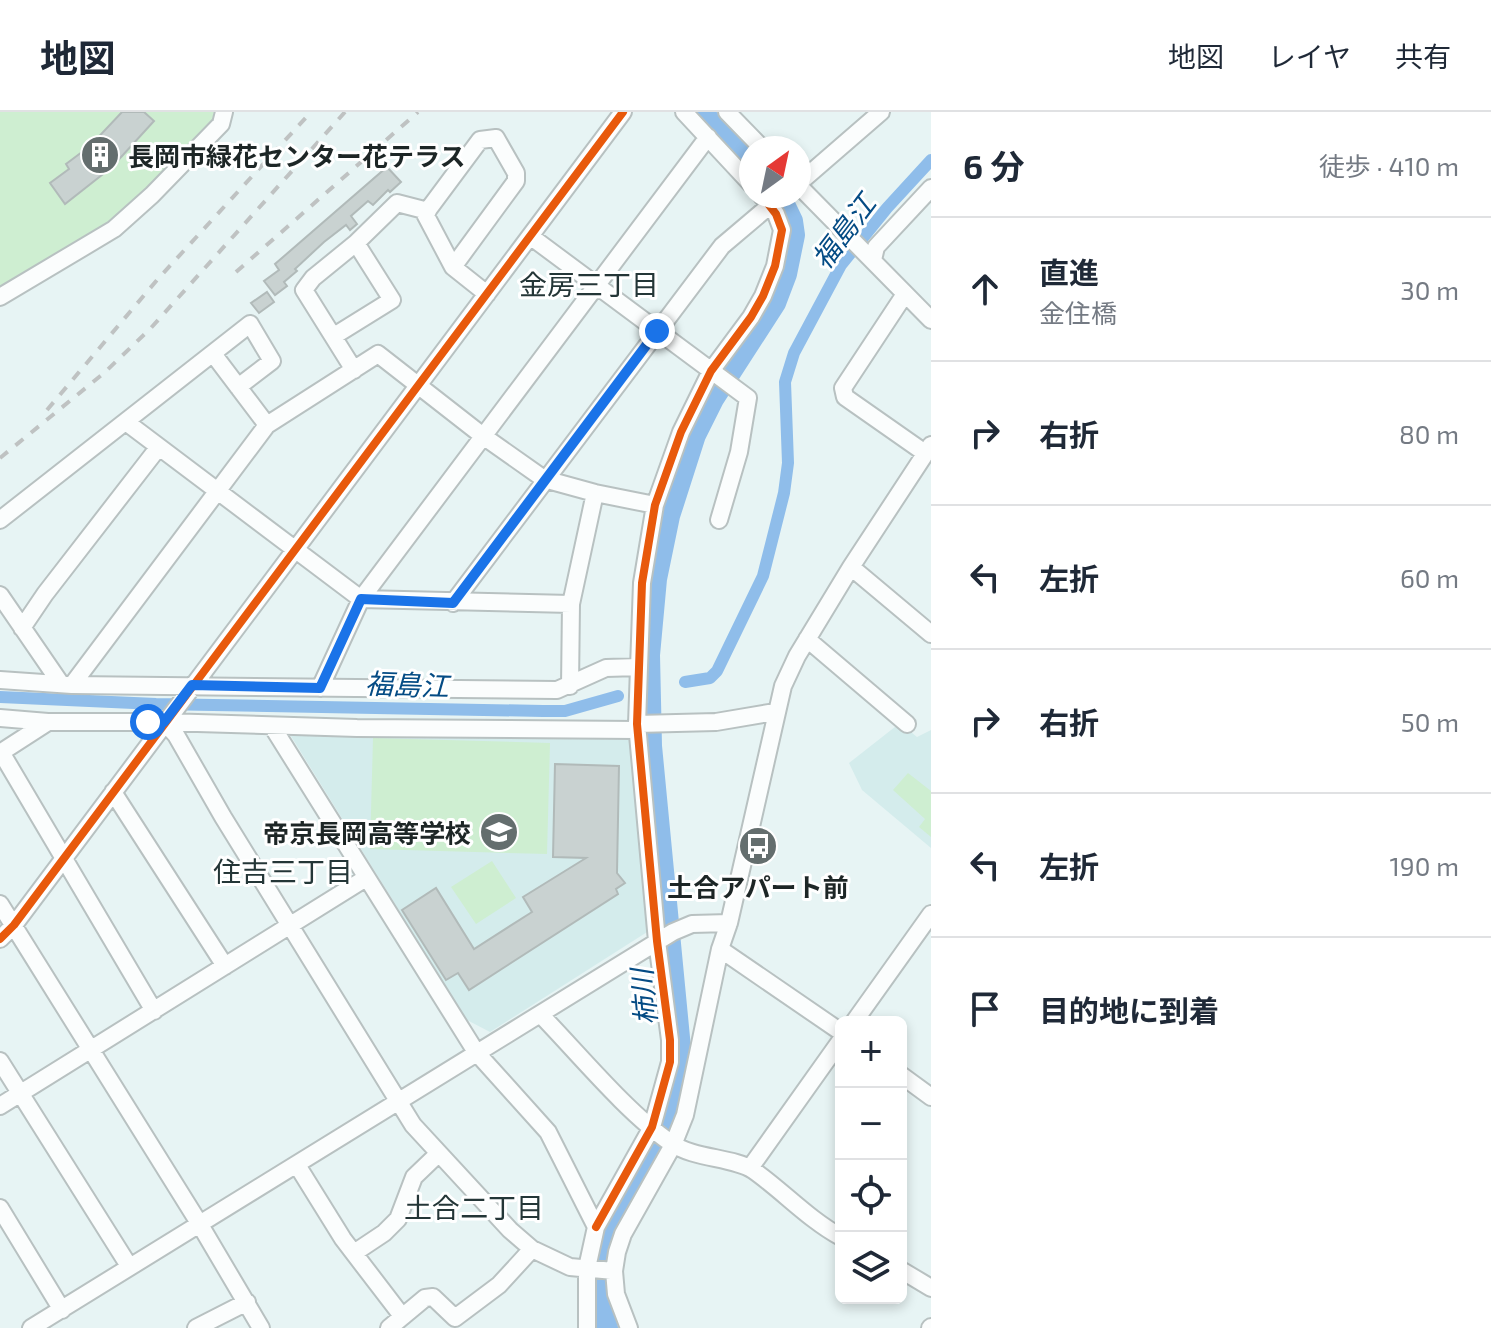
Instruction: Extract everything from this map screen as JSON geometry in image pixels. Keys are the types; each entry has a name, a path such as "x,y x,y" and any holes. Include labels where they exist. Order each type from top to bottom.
{"street":[{"path":"0,297 114,229 221,124 224,112"},
{"path":"0,939 14,925 166,718 623,112"},
{"path":"684,112 739,171"},
{"path":"727,112 750,136"},
{"path":"811,173 881,112"},
{"path":"320,688 361,599 708,137"},
{"path":"453,267 516,181 516,173 496,138 480,140 425,214 453,267 487,294"},
{"path":"869,256 931,188"},
{"path":"811,196 931,320"},
{"path":"354,370 304,290 313,278 356,243 397,203 428,211"},
{"path":"453,603 722,246 762,208"},
{"path":"596,1227 652,1127 664,1091 670,1052 638,726 642,583 655,505 681,432 713,373 751,317 771,278 782,239 775,208"},
{"path":"530,236 748,398 739,452 719,520"},
{"path":"334,336 392,300 356,243"},
{"path":"166,718 413,1125 510,1230 532,1249 570,1267 600,1269 617,1252 623,1234 673,1145 685,1115 720,949 729,923 783,686 807,639 851,567 928,449 845,397 843,388 905,294"},
{"path":"0,520 250,324 272,361 238,387"},
{"path":"66,684 267,425 378,354 544,479 655,505"},
{"path":"214,355 267,425"},
{"path":"126,422 361,599 571,604"},
{"path":"22,628 158,448"},
{"path":"570,686 571,604 595,493"},
{"path":"851,567 931,634"},
{"path":"0,595 66,684"},
{"path":"807,639 907,724"},
{"path":"0,680 189,689 557,690 606,668 639,667"},
{"path":"0,718 48,722 166,718 272,726 638,726 716,722 775,712"},
{"path":"48,722 1,752 154,1011"},
{"path":"272,726 476,1052 548,1132 596,1227 600,1269 587,1328"},
{"path":"113,792 225,966"},
{"path":"0,1106 366,878"},
{"path":"0,904 261,1328"},
{"path":"858,1016 931,914"},
{"path":"31,1328 661,939 692,924 729,923"},
{"path":"720,949 835,1028"},
{"path":"540,1014 673,1145 711,1159 750,1168 835,1234"},
{"path":"750,1168 835,1048"},
{"path":"0,1061 129,1266"},
{"path":"907,1079 931,1097"},
{"path":"354,1253 384,1233 398,1219 414,1177 438,1154"},
{"path":"297,1165 354,1253 402,1316"},
{"path":"0,1208 62,1310"},
{"path":"389,1328 425,1298 433,1297 455,1318 499,1285 532,1249"},
{"path":"600,1269 616,1294 629,1328"},
{"path":"907,1274 931,1288"},
{"path":"196,1328 247,1302"}],"shaded area":[{"path":"900,723 917,737 931,730 931,848 862,790 849,763"},
{"name":"帝京長岡高等学校","path":"289,733 639,737 655,927 490,1032 467,1020"}],"green space":[{"path":"0,112 214,112 211,124 198,141 107,228 0,290"},
{"path":"373,738 550,743 547,854 370,849"},
{"path":"908,773 931,791 931,837 919,827 925,819 893,790"},
{"path":"492,861 516,898 476,924 451,887"}],"building":[{"name":"長岡市緑花センター花テラス","path":"122,112 144,112 154,121 112,167 65,204 50,183 69,169 66,164 90,146"},
{"path":"387,167 401,182 373,205 368,201 351,216 357,224 350,230 346,225 324,242 295,269 297,271 284,282 287,286 275,295 264,281 279,270 275,264"},
{"path":"267,292 274,302 259,313 251,303"},
{"path":"555,764 619,766 617,873 625,883 616,889 618,894 469,990 458,973 446,980 402,910 436,888 474,949 532,912 523,897 586,858 553,857"}],"waterway":[{"name":"柿川","path":"701,112 739,150"},
{"name":"福島江","path":"685,682 710,678 717,671 763,576 784,493 788,463 785,382 794,353 841,265 931,160"},
{"name":"柿川","path":"607,1328 600,1298 599,1271 604,1246 668,1118 676,1088 680,1048 651,746 649,655 656,579 669,516 695,435 713,399 775,303 786,274 794,235 786,208"},
{"name":"福島江","path":"0,697 156,704 565,711 618,696"}],"railway":[{"path":"47,410 157,280 311,112"},
{"path":"0,458 104,373 150,329 345,112"},
{"path":"236,272 418,112"}],"cycle path":[{"path":"0,939 14,925 623,112"},
{"path":"596,1227 652,1127 670,1062 637,724 642,583 655,505 681,432 711,371 751,317 775,266 782,230 771,208"}],"place":[{"name":"長岡市緑花センター花テラス","path":"100,155"},
{"name":"帝京長岡高等学校","path":"499,832"},
{"name":"土合アパート前","path":"758,846"}],"district":[{"name":"金房三丁目","path":"589,284"},
{"name":"住吉三丁目","path":"283,871"},
{"name":"土合二丁目","path":"474,1207"}],"route":[{"path":"148,722 164,722 192,685 320,688 361,599 453,603 657,331"}]}
